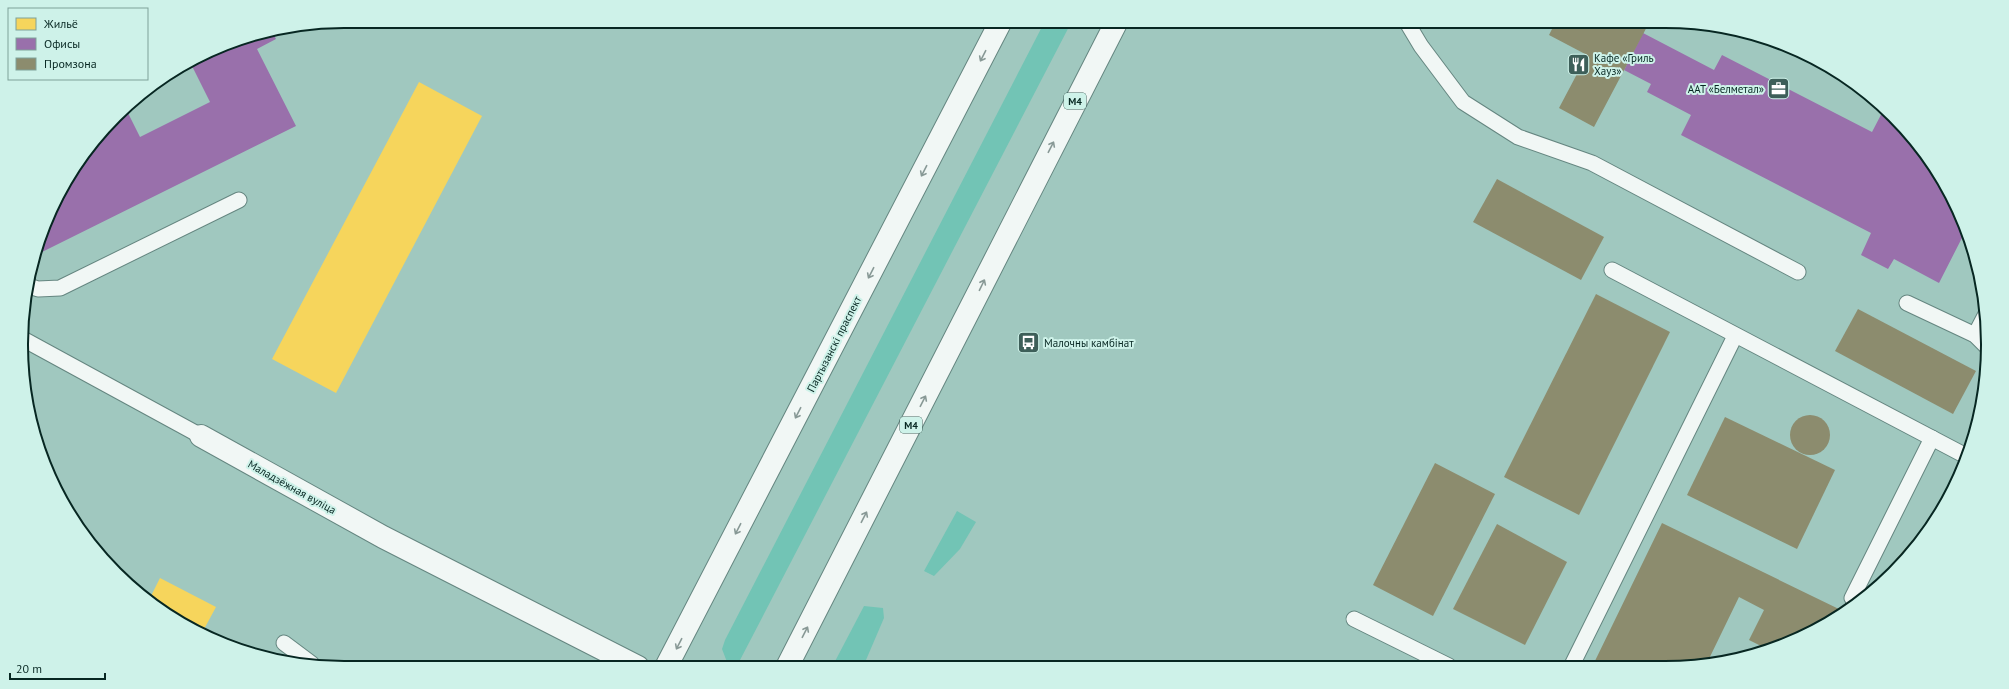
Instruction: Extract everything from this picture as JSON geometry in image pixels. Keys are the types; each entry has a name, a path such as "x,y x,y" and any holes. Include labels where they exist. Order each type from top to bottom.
{"main road":[{"name":"Партызанскі праспект","path":"669,661 997,28"},
{"name":"М4","path":"790,661 1113,28"},
{"name":"Маладзёжная вуліца","path":"201,436 383,537 626,661"}],"lane":[{"path":"1410,28 1421,46 1463,102 1518,137 1592,163 1798,272"},
{"path":"33,287 38,289 60,288 239,200"},
{"path":"1612,270 1735,336 1961,454"},
{"path":"1907,302 1975,335 1981,341"},
{"path":"1975,335 1980,325"},
{"path":"1574,661 1735,336"},
{"path":"28,342 201,436"},
{"path":"1853,599 1852,598 1932,438"},
{"path":"1354,619 1439,661"},
{"path":"284,643 304,658"}],"green space":[{"path":"1041,28 1068,28 740,661 727,661 722,649 725,640"},
{"path":"957,511 976,522 960,549 934,576 924,571"},
{"path":"864,606 883,608 884,618 866,661 835,661"}],"building: Жильё":[{"path":"419,82 482,116 336,393 272,359"},
{"path":"160,578 216,607 205,628 186,619 151,595"}],"building: Офисы":[{"path":"1643,33 1714,70 1722,55 1872,132 1881,115 1916,152 1928,169 1939,186 1957,223 1962,238 1939,283 1894,259 1888,269 1861,255 1871,233 1681,135 1691,115 1647,92 1651,84 1624,70"},
{"path":"274,36 276,39 257,49 296,126 42,252 52,223 70,186 93,152 128,114 140,137 210,102 192,67 223,52"}],"building: Промзона":[{"path":"1552,28 1646,28 1594,127 1559,108 1587,55 1549,35"},
{"path":"1497,179 1604,237 1581,280 1473,222"},
{"path":"1596,294 1670,332 1579,515 1504,477"},
{"path":"1858,309 1976,371 1953,414 1835,351"},
{"path":"1810,415 1818,417 1824,421 1828,427 1830,435 1828,443 1824,449 1818,453 1810,455 1802,453 1796,449 1792,443 1790,435 1792,427 1796,421 1802,417"},
{"path":"1725,417 1835,470 1797,549 1687,495"},
{"path":"1435,463 1495,494 1433,616 1373,585"},
{"path":"1662,523 1839,609 1823,619 1786,637 1760,646 1749,640 1764,610 1739,597 1710,657 1664,661 1595,661"},
{"path":"1497,524 1567,562 1525,645 1453,609"},
{"path":"1920,532 1916,537 1894,562"}],"place":[{"name":"Кафе «Гриль Хауз»","path":"1579,64"},
{"name":"ААТ «Белметал»","path":"1779,89"},
{"name":"Малочны камбінат","path":"1028,343"}]}
